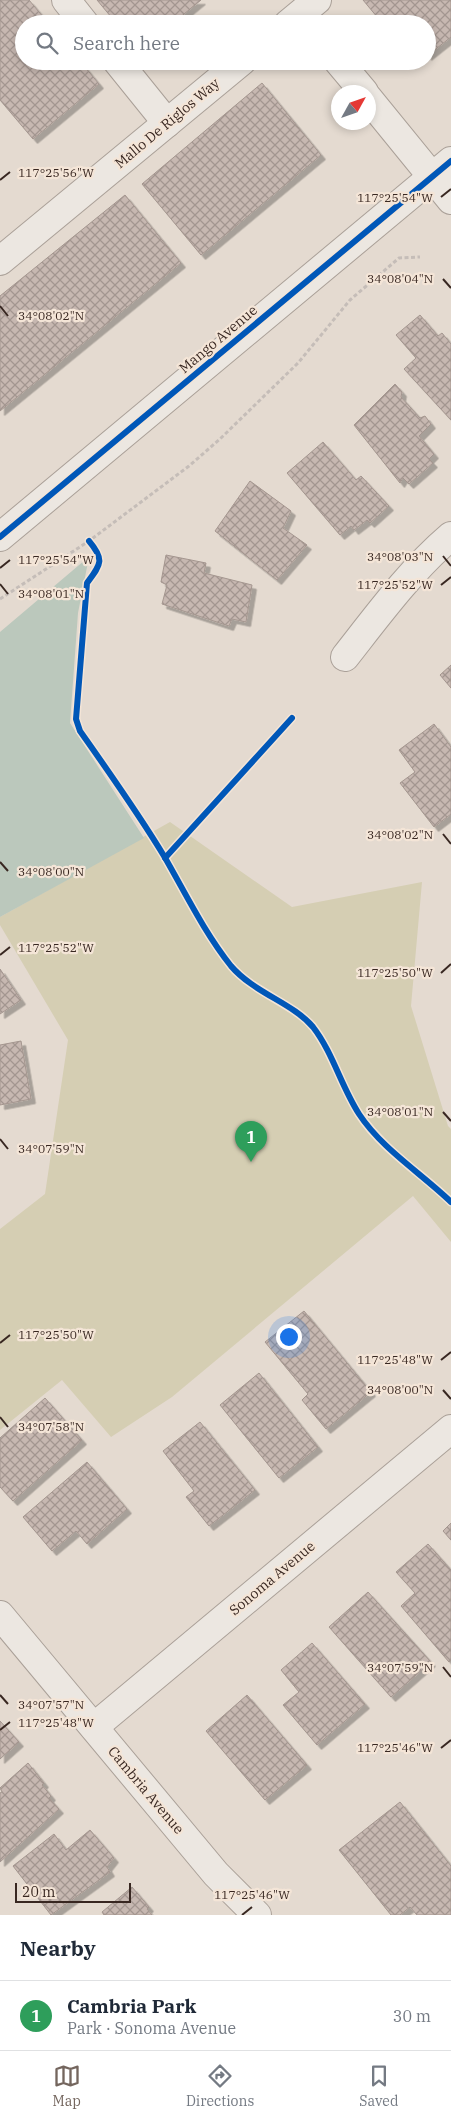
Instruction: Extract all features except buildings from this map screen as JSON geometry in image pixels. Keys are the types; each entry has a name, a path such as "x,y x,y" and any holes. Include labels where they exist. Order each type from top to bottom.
{"street":[{"path":"66,0 78,15"},
{"path":"124,70 168,123"},
{"name":"Mallo De Riglos Way","path":"0,261 231,70"},
{"path":"346,70 358,85"},
{"path":"376,106 442,169 451,200"},
{"name":"Mango Avenue","path":"0,537 442,169"},
{"path":"345,658 392,597 432,553 451,536"},
{"name":"Sonoma Avenue","path":"94,1727 451,1429"},
{"name":"Cambria Avenue","path":"0,1615 216,1874 257,1915"}],"path":[{"path":"0,599 90,543 189,466 220,439 298,363 350,300 399,258 420,257"}],"shaded area":[{"path":"85,560 88,562 78,613 70,723 144,838 0,917 0,632"},
{"path":"170,822 292,907 422,882 411,1006 448,1126 451,1129 451,1242 413,1196 172,1397 111,1437 62,1380 0,1430 0,1229 45,1194 68,1040 0,925 0,917"}],"cycle path":[{"path":"0,537 451,161"},
{"path":"89,541 97,553 99,562 87,583 76,719 80,731 144,824 204,926 231,966 251,984 295,1011 313,1027 326,1048 359,1114 368,1127 390,1150 451,1202"},
{"path":"165,858 292,718"}],"place":[{"name":"Cambria Park","path":"251,1162"}]}
